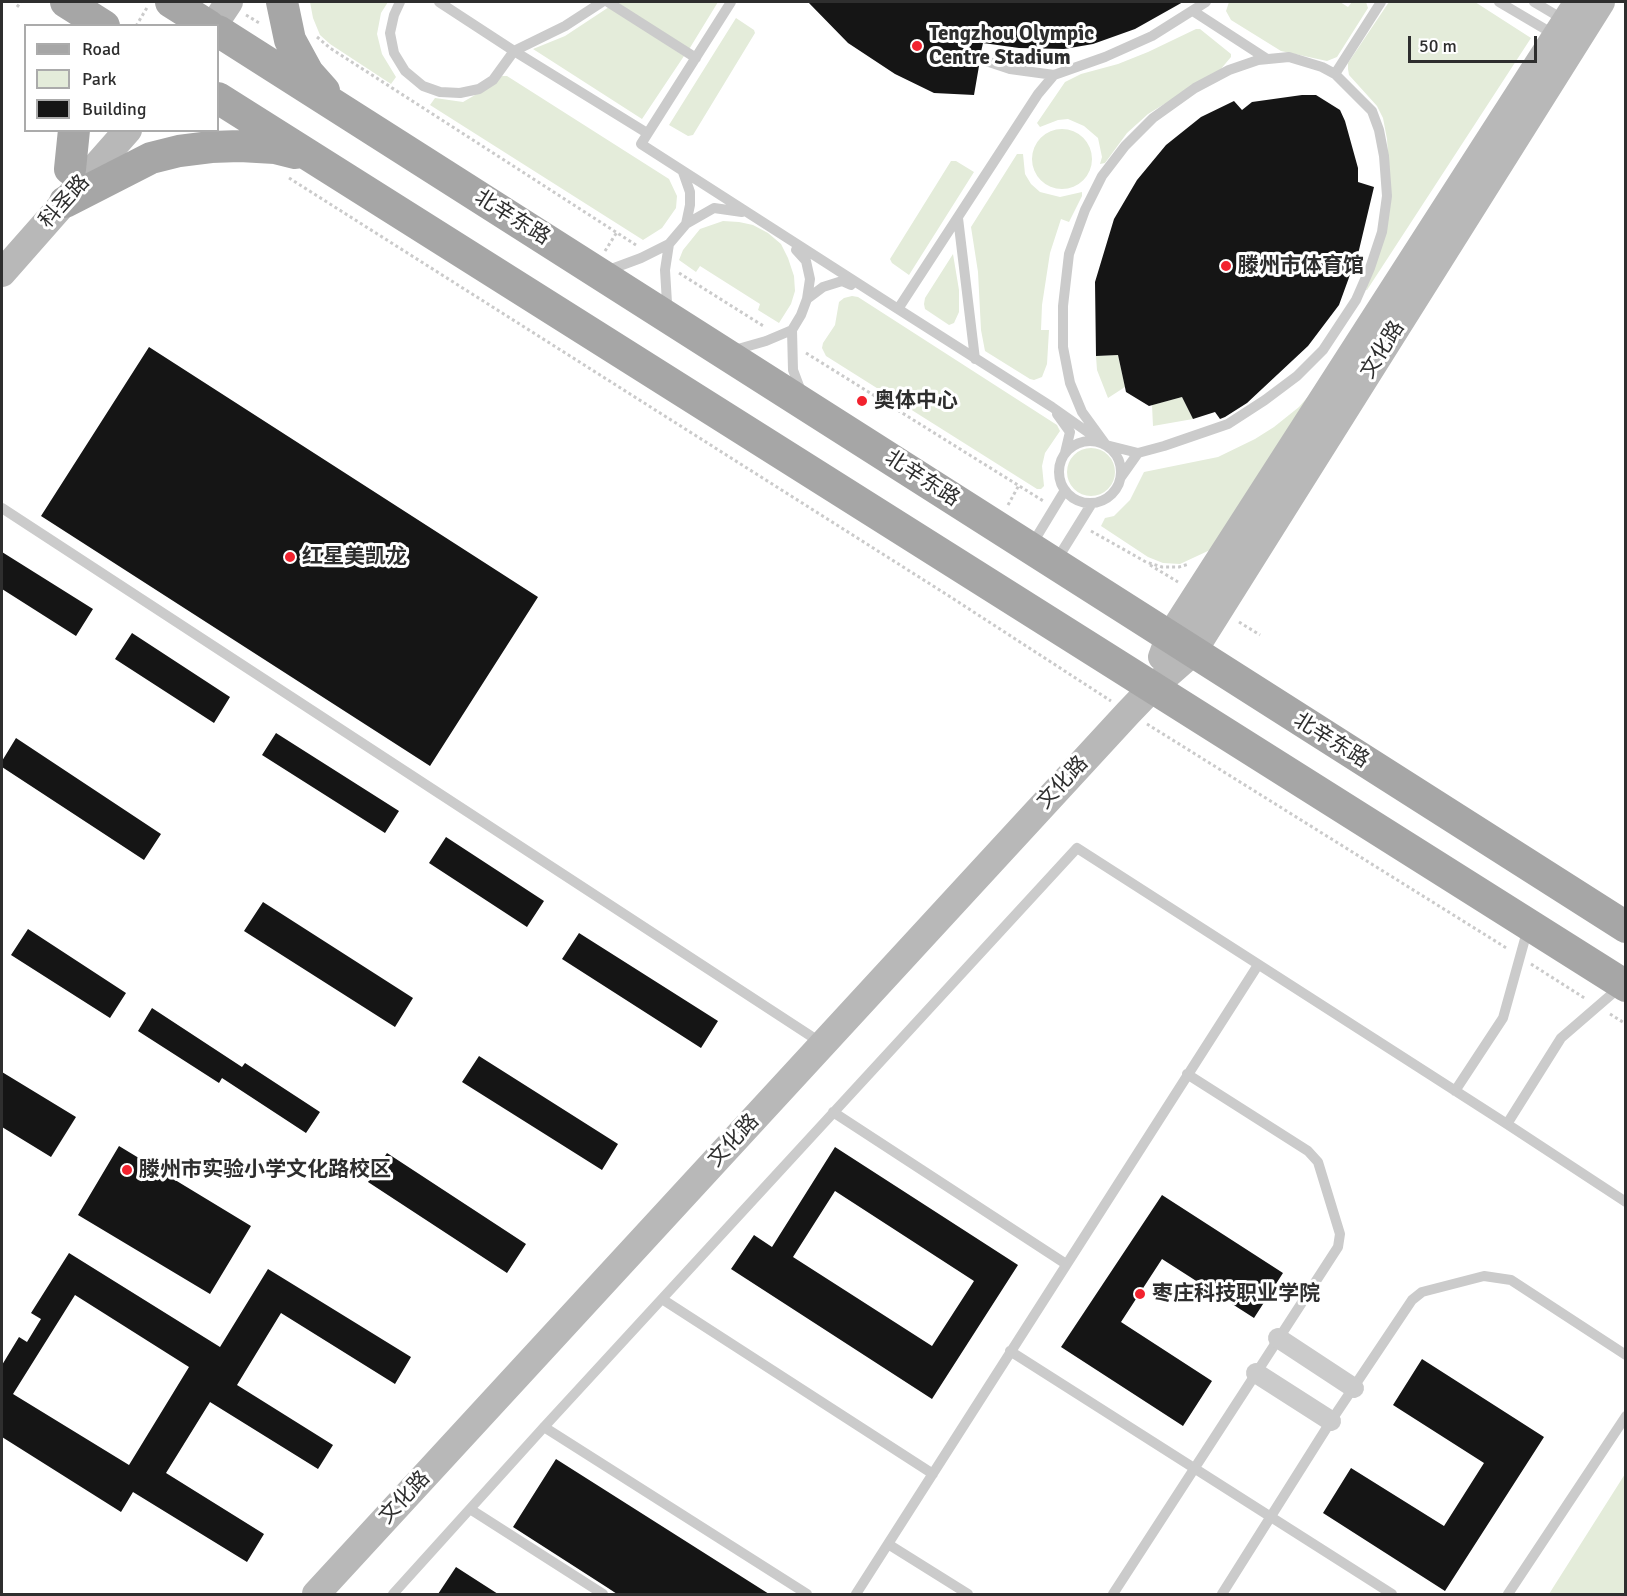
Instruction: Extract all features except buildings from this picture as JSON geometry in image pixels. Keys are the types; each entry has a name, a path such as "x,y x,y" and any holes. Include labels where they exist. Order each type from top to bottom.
{"main road":[{"path":"66,2 101,24"},
{"path":"282,2 292,43 308,73 338,107"},
{"path":"32,4 56,24"},
{"name":"北辛东路","path":"219,31 1180,646 1626,927"},
{"path":"219,99 1624,985"},
{"path":"70,169 74,132"},
{"path":"65,202 151,158 179,151 240,146 275,148 310,156"}],"street":[{"path":"199,18 229,2"},
{"name":"文化路","path":"316,1594 1152,688 1602,2"},
{"name":"文化路","path":"1180,646 1567,19"},
{"name":"科圣路","path":"2,247 101,132"},
{"name":"科圣路","path":"2,273 126,132"},
{"path":"1278,1338 1354,1388"},
{"path":"1256,1373 1331,1421"}],"lane":[{"path":"400,2 390,33 394,53 405,71 423,86 440,92 460,93 478,89 493,80 514,51 564,26 602,2"},
{"path":"439,2 647,133"},
{"path":"608,2 696,58"},
{"path":"731,2 640,144 870,293 1052,407 1106,446 1117,457 1121,466 1121,477 1118,487 1102,501 1081,502 1065,490 1059,472 1070,432 1052,407"},
{"path":"980,59 1010,69 1054,75 1152,36 1206,2"},
{"path":"1335,74 1380,2"},
{"path":"1499,2 1567,19"},
{"path":"1534,2 1567,19"},
{"path":"1193,11 1267,59"},
{"path":"1065,453 1082,442 1092,441 1106,446 1138,453 1228,424 1297,376 1323,350 1356,300 1370,268 1382,232 1387,196 1384,156 1379,130 1372,111 1335,74 1322,67 1288,57 1258,60 1229,70 1195,88 1153,118 1125,146 1102,176 1085,210 1070,254 1063,306 1063,347 1070,383 1082,412 1106,446"},
{"path":"898,309 1038,94 1054,75"},
{"path":"683,171 690,192 686,224"},
{"path":"599,273 641,258 669,244 686,224 714,208 745,212"},
{"path":"958,218 975,359"},
{"path":"715,347 738,350 780,337 792,330 807,299 810,279 806,261 782,236"},
{"path":"669,244 666,264 667,303 672,321"},
{"path":"807,299 823,287 842,281 870,293"},
{"path":"792,330 793,370 806,405"},
{"path":"1121,477 1138,453"},
{"path":"1042,556 1055,508 1065,490"},
{"path":"1042,556 1079,524 1092,503"},
{"path":"2,508 824,1044"},
{"path":"393,1594 1077,848 1626,1202"},
{"path":"1455,1091 1503,1018 1529,925"},
{"path":"856,1594 1258,965"},
{"path":"1507,1124 1562,1038 1624,985"},
{"path":"1113,1594 1338,1247 1340,1234 1318,1162 1308,1151 1187,1074"},
{"path":"834,1112 1066,1264"},
{"path":"1221,1594 1331,1421 1412,1300 1422,1292 1484,1276 1511,1280 1626,1355"},
{"path":"662,1299 933,1474"},
{"path":"1010,1351 1392,1594"},
{"path":"1508,1594 1626,1416"},
{"path":"544,1427 807,1594"},
{"path":"470,1509 603,1594"},
{"path":"888,1544 968,1594"}],"path":[{"path":"21,2 32,4"},
{"path":"137,24 151,2"},
{"path":"316,37 340,55 649,253"},
{"path":"287,177 939,589 1128,713 1626,1024"},
{"path":"666,264 780,337"},
{"path":"792,345 1055,508"},
{"path":"1079,524 1146,562 1162,567 1179,567 1196,562"}],"green space":[{"path":"310,2 388,2 381,13 377,34 382,54 396,77 391,84 320,35"},
{"path":"617,2 718,2 688,51"},
{"path":"1229,2 1340,2 1348,7 1352,2 1366,2 1368,8 1337,57 1327,61 1281,51 1231,20 1226,11"},
{"path":"1389,2 1475,2 1531,38 1366,290 1390,186 1387,139 1383,118 1377,106 1349,75 1348,63"},
{"path":"609,7 684,56 642,119 533,49 565,36"},
{"path":"736,18 755,33 693,135 688,136 669,125"},
{"path":"1200,29 1231,54 1231,57 1220,70 1148,114 1127,133 1105,163 1100,164 1102,157 1098,138 1084,126 1068,119 1040,127 1037,123 1065,82 1081,74 1118,64 1148,52"},
{"path":"502,76 507,76 669,179 677,196 676,208 662,228 643,240 430,105 435,98 463,102 494,84"},
{"path":"1056,129 1068,129 1079,134 1087,142 1092,159 1090,171 1079,184 1068,189 1056,189 1045,184 1037,176 1032,165 1032,153 1037,142 1045,134"},
{"path":"1017,154 1023,154 1025,174 1040,192 1060,197 1082,192 1069,222 1061,219 1050,253 1042,305 1041,330 1049,330 1047,364 1042,377 1034,380 985,351 981,330 978,272 971,227"},
{"path":"951,161 956,161 974,172 909,275 890,259"},
{"path":"723,221 753,225 768,233 781,244 794,276 795,291 791,304 779,323 758,310 760,304 700,266 696,272 679,260 683,250 700,229"},
{"path":"953,254 959,290 959,312 954,323 949,325 925,309 924,304 925,298"},
{"path":"852,296 858,297 1057,425 1060,431 1045,453 1042,466 1044,486 1041,489 1037,489 826,356 822,348 823,343 835,325 839,302"},
{"path":"1118,355 1125,387 1108,398 1097,370 1096,356"},
{"path":"1329,372 1210,550 1180,564 1163,563 1148,557 1101,526 1105,518 1114,516 1130,500 1144,472 1218,457 1255,439 1299,407"},
{"path":"1182,397 1193,419 1153,426 1152,405"},
{"path":"1091,448 1108,455 1115,472 1108,489 1091,496 1074,489 1067,472 1074,455"},
{"path":"1625,1474 1625,1594 1549,1594"}],"place":[{"name":"Tengzhou Olympic Centre Stadium","path":"917,46"},
{"name":"滕州市体育馆","path":"1226,266"},
{"name":"奥体中心","path":"862,401"},
{"name":"红星美凯龙","path":"290,557"},
{"name":"滕州市实验小学文化路校区","path":"127,1170"},
{"name":"枣庄科技职业学院","path":"1140,1294"}]}
